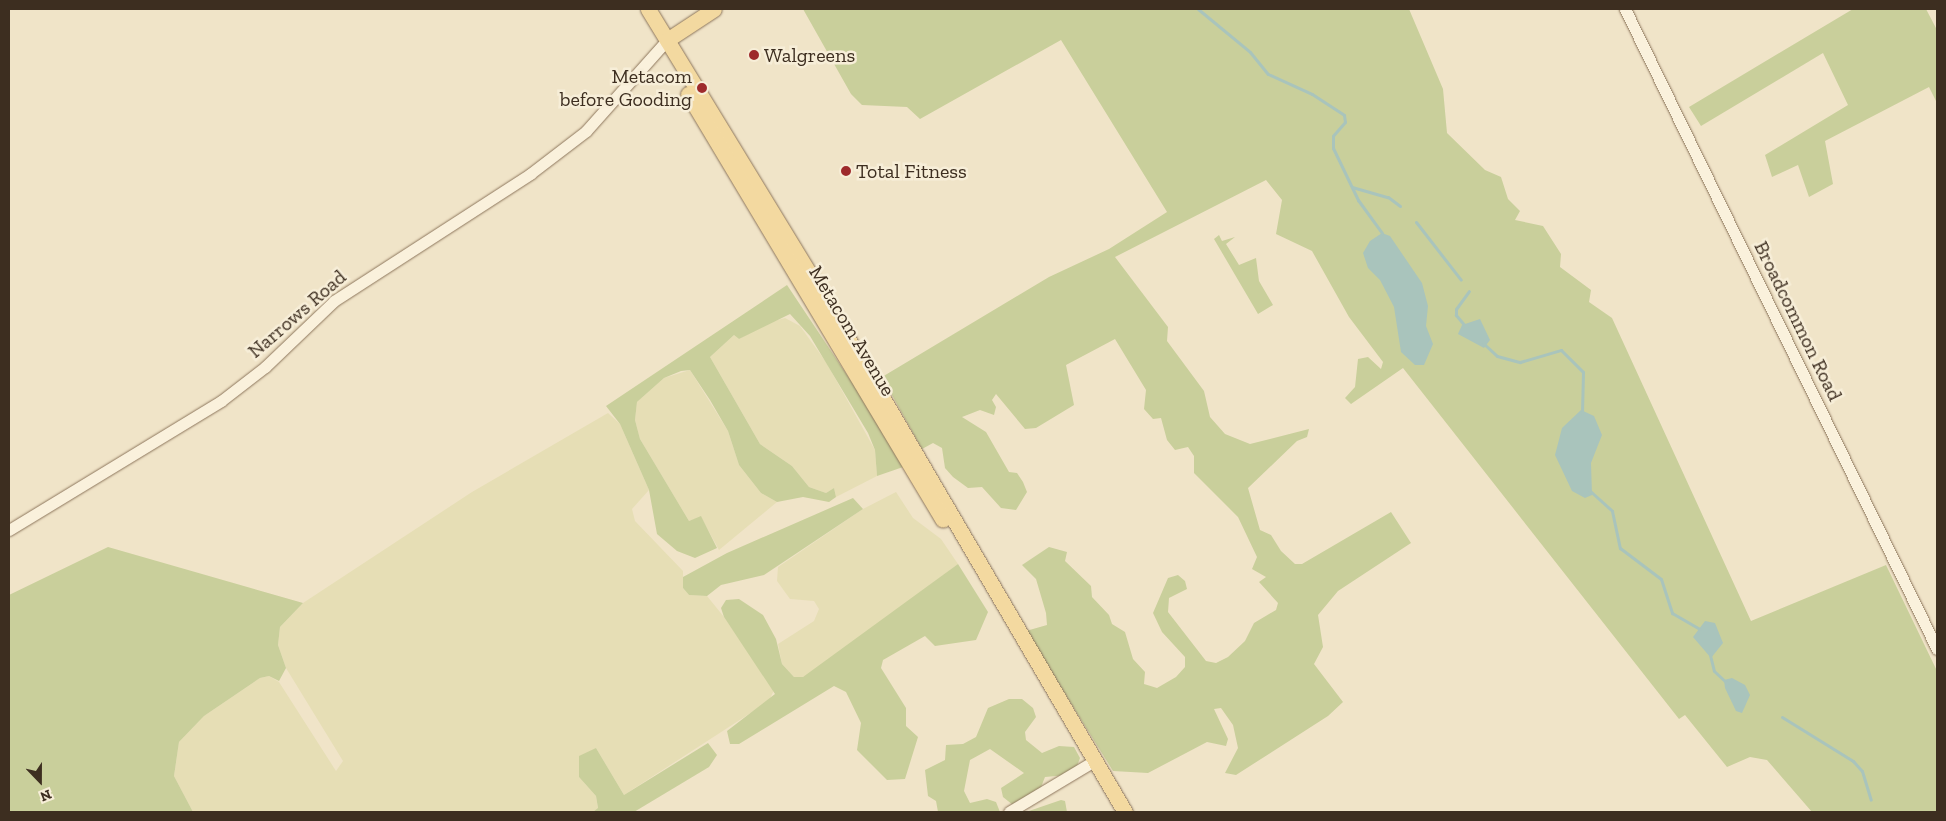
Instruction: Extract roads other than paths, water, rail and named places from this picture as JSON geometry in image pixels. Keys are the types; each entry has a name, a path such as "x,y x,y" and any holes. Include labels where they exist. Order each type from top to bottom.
{"main road":[{"name":"Metacom Avenue","path":"638,9 664,44"},
{"name":"Metacom Avenue","path":"648,9 664,44 898,448 1040,669 1125,812"},
{"path":"664,44 714,9"}],"street":[{"name":"Broadcommon Road","path":"1625,9 1937,650"},
{"name":"Narrows Road","path":"9,530 221,401 265,367 334,301 530,174 586,131 664,44"},
{"path":"1009,812 1094,761"}],"water":[{"path":"1382,233 1390,236 1422,283 1428,306 1426,326 1433,344 1424,365 1415,365 1401,352 1394,307 1380,280 1368,268 1363,253 1370,241"},
{"path":"1480,319 1490,340 1484,348 1458,334 1462,325"},
{"path":"1581,410 1594,416 1602,435 1591,463 1592,495 1585,498 1572,491 1555,455 1562,428"},
{"path":"1705,621 1715,623 1723,643 1711,658 1693,637"},
{"path":"1732,678 1745,685 1750,695 1742,713 1736,711 1725,688 1724,680"}],"waterway":[{"path":"1198,9 1250,52 1268,74 1312,94 1344,115 1345,122 1333,136 1333,148 1358,200 1382,233"},
{"path":"1352,187 1388,197 1400,206"},
{"path":"1416,222 1461,280"},
{"path":"1466,327 1456,315 1456,309 1469,291"},
{"path":"1483,343 1497,356 1520,362 1561,350 1583,372 1582,413"},
{"path":"1589,490 1612,511 1620,548 1661,579 1672,613 1700,629"},
{"path":"1710,655 1714,671 1727,683"},
{"path":"1782,717 1853,761 1862,771 1871,800"}],"place":[{"name":"Walgreens","path":"754,55"},
{"name":"Metacom before Gooding","path":"702,88"},
{"name":"Total Fitness","path":"846,171"}]}
